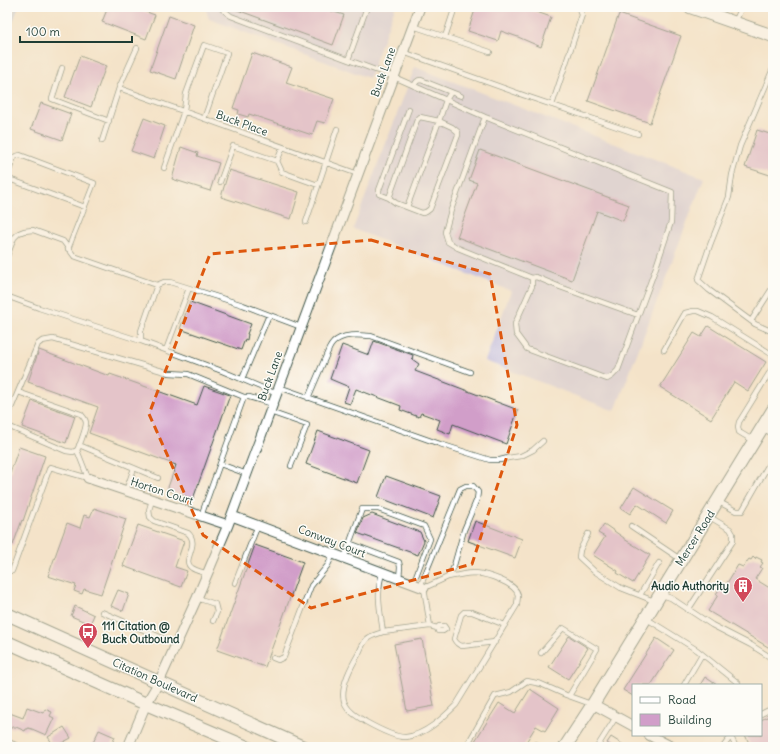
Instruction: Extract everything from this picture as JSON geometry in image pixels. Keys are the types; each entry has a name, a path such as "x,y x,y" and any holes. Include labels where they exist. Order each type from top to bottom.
{"main road":[{"path":"690,7 773,36"},
{"name":"Mercer Road","path":"565,747 593,704 773,410"},
{"name":"Citation Boulevard","path":"7,614 303,747"},
{"path":"7,642 247,747"}],"street":[{"name":"Buck Lane","path":"128,747 146,704 159,682 208,574 232,516 420,7"},
{"name":"Horton Court","path":"88,478 228,525"},
{"name":"Conway Court","path":"232,516 419,586"},
{"path":"593,704 632,725"},
{"path":"655,736 672,747"},
{"path":"7,744 14,747"}],"lane":[{"path":"222,7 222,9 231,16 394,77 446,100 672,192 671,222 656,267 618,370 607,380 527,349 516,334 515,324 532,286 532,278"},
{"path":"348,60 367,7"},
{"path":"445,37 455,7"},
{"path":"552,105 582,15 579,7"},
{"path":"735,22 742,7"},
{"path":"413,26 490,52"},
{"path":"164,168 184,111 186,94 204,45 228,53 204,119"},
{"path":"102,141 119,88 137,48"},
{"path":"403,52 638,134"},
{"path":"62,68 52,99 109,121"},
{"path":"773,71 740,146 732,175 729,197 710,244 698,280 755,324 773,332"},
{"path":"414,86 418,80 421,80 461,96"},
{"name":"Buck Place","path":"119,88 358,174"},
{"path":"407,208 446,100 451,92"},
{"path":"389,198 417,120 420,117 439,121 452,126 458,132 458,135 430,209 426,212 422,213 407,208 379,194 378,190 408,108"},
{"path":"485,116 444,232 448,242 458,248 532,278 536,277 638,315"},
{"path":"306,222 337,129"},
{"path":"220,182 233,146 277,161 282,172 318,185"},
{"path":"277,161 283,147"},
{"path":"68,249 85,207 94,183 20,155 14,157 8,173 9,179 85,207"},
{"path":"7,256 14,238 19,233 33,230 63,241 74,256 157,286"},
{"path":"141,341 141,331 157,286 164,282 170,282 243,305 301,327"},
{"path":"751,321 773,287"},
{"path":"166,350 189,288"},
{"path":"7,296 141,341 242,379 278,391 308,398 490,460 500,460 521,456 533,450 543,441"},
{"path":"664,350 686,314 693,311 698,311 773,355"},
{"path":"242,379 269,315"},
{"path":"308,398 329,349 333,343 340,338 348,336 371,336 470,372"},
{"path":"7,418 38,344 42,341 53,339 169,373 188,374 244,397 249,397 307,425 291,466"},
{"path":"754,441 739,432 739,422 773,367"},
{"path":"7,421 10,427 66,450 73,452 78,447 86,424 85,419 81,414 18,392"},
{"path":"201,516 244,397"},
{"path":"762,428 773,434"},
{"path":"78,447 158,478"},
{"path":"78,447 88,478"},
{"path":"717,501 736,511 742,511 773,457"},
{"path":"220,464 247,474"},
{"path":"12,571 50,467 88,478"},
{"path":"126,491 134,468"},
{"path":"419,586 460,489 466,486 473,486 478,492 477,499 464,530 453,569 448,577"},
{"path":"152,500 149,510 151,519 188,533 192,536 193,543 188,560 190,566 208,574"},
{"path":"344,558 362,509 378,509 424,526 430,539 419,586 430,626"},
{"path":"688,610 733,541 733,534 730,529 708,516"},
{"path":"235,583 258,525"},
{"path":"631,526 681,560"},
{"path":"588,534 580,550 579,557 594,571 621,588 640,595 670,598 712,625 751,645 773,659"},
{"path":"349,543 399,562 399,579"},
{"path":"273,658 278,660 284,657 311,586 328,565 333,554"},
{"path":"640,595 659,563"},
{"path":"382,572 378,598 383,632"},
{"path":"419,586 448,577 474,573 487,575 505,582 514,588 518,595 517,605 456,705 447,715 432,726 415,735 405,737 396,736 369,724 355,715 348,707 344,701 346,676 366,640 383,632 430,626 437,628 438,631 444,631 446,629 456,631"},
{"path":"197,598 214,604 217,612 213,621"},
{"path":"102,612 176,643"},
{"path":"495,642 462,646 459,645 454,639 461,616 464,612 472,612 505,625"},
{"path":"646,618 702,654 738,683"},
{"path":"541,653 563,628 597,649 569,696"},
{"path":"685,684 702,654"},
{"path":"466,747 495,696 510,692 527,681 541,684 593,704"},
{"path":"762,714 773,708"},
{"path":"597,747 616,717"},
{"path":"723,747 732,736"},
{"path":"732,736 736,747"}],"highlighted area":[{"path":"371,240 490,274 517,425 472,564 311,608 203,535 149,414 210,254"}],"shaded area":[{"path":"205,7 395,7 369,78 209,19"},
{"path":"415,67 704,178 615,411 485,361 511,291 353,229"}],"building":[{"path":"108,7 132,7 155,15 146,39 102,22"},
{"path":"333,7 331,11 344,15 333,45 232,8"},
{"path":"476,7 522,7 551,17 541,47 501,31 498,41 468,31"},
{"path":"619,14 681,36 650,123 588,101"},
{"path":"169,16 194,25 176,79 150,70"},
{"path":"252,53 292,67 286,83 334,99 325,123 317,121 312,135 249,114 248,117 238,114 239,110 233,108"},
{"path":"80,56 106,66 91,107 65,97"},
{"path":"41,103 71,114 62,140 31,129"},
{"path":"144,118 165,126 154,159 131,151"},
{"path":"757,130 773,135 773,176 745,167"},
{"path":"181,147 198,153 197,156 219,163 210,191 172,179"},
{"path":"480,150 629,205 623,221 597,211 572,280 457,237 477,183 469,180"},
{"path":"229,170 299,192 291,219 221,197"},
{"path":"190,302 251,324 247,334 247,340 245,339 241,350 180,329"},
{"path":"708,326 766,362 748,391 734,382 711,419 660,387 694,333 701,337"},
{"path":"374,341 413,355 412,359 419,364 415,371 518,410 506,444 453,424 450,434 437,429 440,420 421,413 419,417 400,410 401,406 356,389 350,404 344,402 349,387 330,379 342,345 369,355"},
{"path":"39,350 109,376 110,374 197,405 204,386 230,395 193,499 167,490 176,465 89,433 98,407 28,382"},
{"path":"32,401 75,416 66,443 22,427"},
{"path":"318,431 369,450 357,483 306,464"},
{"path":"19,447 45,456 23,521 22,520 13,545 7,543 7,482"},
{"path":"386,476 441,496 433,518 378,497"},
{"path":"634,487 673,511 666,523 637,504 630,514 621,508"},
{"path":"94,508 126,519 101,594 84,589 82,594 74,591 76,585 48,576 67,523 80,528 84,515 90,517"},
{"path":"372,514 420,532 424,541 418,555 357,533 363,518"},
{"path":"475,521 522,539 515,558 468,541"},
{"path":"604,524 624,539 650,555 633,583 617,573 618,571 593,555 605,537 598,533"},
{"path":"138,525 184,541 175,567 187,571 181,587 123,566"},
{"path":"255,545 303,562 265,667 217,650"},
{"name":"Audio Authority","path":"753,557 755,559 756,557 762,560 761,562 763,563 760,567 762,568 755,579 773,590 773,650 708,611 718,595 716,594 721,586 724,588 738,565 743,567 749,559 751,560"},
{"path":"118,590 129,594 123,611 111,606"},
{"path":"75,606 94,615 90,624 71,616"},
{"path":"569,636 588,648 568,679 549,667"},
{"path":"656,638 674,650 652,684 632,684 632,695 623,690"},
{"path":"422,639 434,706 407,711 394,644"},
{"path":"705,677 716,684 701,684"},
{"path":"530,689 559,708 545,731 536,726 523,747 478,747 473,744 499,703 515,713"},
{"path":"27,707 43,713 45,709 52,712 50,716 54,718 46,735 28,728 25,731 16,727 7,727 7,712 23,718"},
{"path":"773,714 773,747 751,747 746,736 762,736 762,720"},
{"path":"64,727 71,738 58,745 56,743 54,744 54,742 52,743 48,737"},
{"path":"99,730 115,737 110,747 91,747"},
{"path":"611,737 627,747 613,747 607,743"}],"waterway":[{"path":"7,35 17,7"}],"place":[{"name":"Audio Authority","path":"743,603"},
{"name":"111 Citation @ Buck Outbound","path":"88,649"}]}
